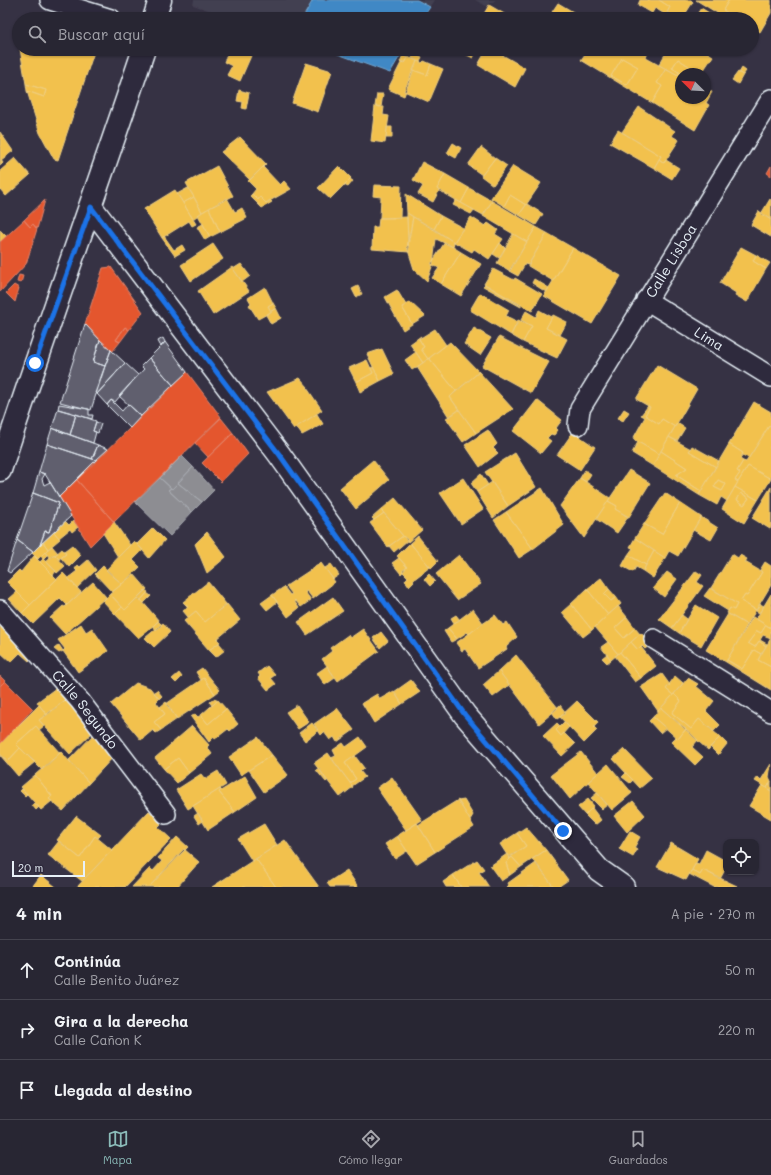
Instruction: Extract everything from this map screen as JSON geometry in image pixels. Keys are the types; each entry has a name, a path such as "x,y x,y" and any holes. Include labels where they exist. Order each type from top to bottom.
{"street":[{"path":"50,0 89,12"},
{"path":"156,12 160,0"},
{"path":"0,470 35,363 91,207 142,56"},
{"name":"Calle Lisboa","path":"578,425 580,409 771,99"},
{"path":"91,207 279,454 465,715 598,870 623,887"},
{"name":"Lima","path":"646,300 771,378"},
{"name":"Calle Segundo","path":"0,610 80,701 166,814"},
{"path":"654,639 771,712"}],"shaded area":[{"path":"194,0 434,0 426,12 214,12 193,5"},
{"path":"475,0 496,0 486,6"}],"building: Viviendas":[{"path":"640,0 659,0 670,7 668,12 661,12 655,8 653,12 650,12 638,5"},
{"path":"659,0 691,0 693,2 687,12 667,12 670,7"},
{"path":"696,0 729,0 723,10 726,12 716,12"},
{"path":"729,0 771,0 771,13 760,32 759,12 726,12 723,10"},
{"path":"558,3 573,12 552,12"},
{"path":"489,5 501,12 485,12"},
{"path":"701,8 708,12 698,12"},
{"path":"21,56 93,56 58,160 54,159 40,133 27,91 44,97 46,90 26,84"},
{"path":"226,56 251,56 240,81 227,75 232,66 224,62"},
{"path":"403,56 408,58 405,63 400,62"},
{"path":"413,56 418,56 422,58 420,62 412,58"},
{"path":"483,56 504,56 525,68 515,87 478,65"},
{"path":"584,56 647,56 646,58 666,69 657,83 662,86 652,103 581,60","holes":["622,58 638,67 627,85 611,76"]},
{"path":"664,56 713,56 705,68 692,68 678,59 672,68 675,70 675,73 659,65"},
{"path":"408,57 417,61 404,96 388,89 402,61 405,63"},
{"path":"622,58 638,67 627,85 611,76"},
{"path":"678,59 692,68 675,68 675,70 672,68"},
{"path":"417,61 422,63 424,61 431,64 427,75 413,70"},
{"path":"306,63 332,71 318,112 292,103"},
{"path":"431,64 443,69 429,102 404,91 413,70 427,75"},
{"path":"666,68 675,73 675,104 709,105 695,130 652,103 662,86 657,83"},
{"path":"742,68 746,71 743,75 739,73"},
{"path":"738,72 743,75 738,84 732,80"},
{"path":"26,84 46,90 44,97 27,91"},
{"path":"239,90 249,93 246,109 242,108 243,102 237,101"},
{"path":"377,94 383,94 381,107 375,106"},
{"path":"375,106 384,107 383,115 389,116 385,143 371,141"},
{"path":"639,107 675,131 672,136 679,140 664,163 659,159 661,156 622,132"},
{"path":"387,127 392,127 392,138 386,138"},
{"path":"618,130 661,156 654,168 610,143"},
{"path":"0,132 13,151 1,160 3,163 0,166"},
{"path":"240,137 266,164 250,180 221,152"},
{"path":"453,143 461,148 456,158 447,153"},
{"path":"481,147 495,158 482,175 468,165"},
{"path":"15,158 30,175 6,196 0,189 0,171"},
{"path":"495,158 507,166 493,185 481,176"},
{"path":"659,159 664,163 666,160 679,168 672,179 654,168"},
{"path":"422,162 445,174 437,189 439,191 433,202 418,194 423,186 413,180"},
{"path":"217,166 233,196 202,212 186,183"},
{"path":"339,166 351,178 330,199 318,188"},
{"path":"513,166 541,183 526,205 510,195 504,206 491,198"},
{"path":"263,167 280,185 284,181 291,189 266,203 260,197 258,200 252,194 256,189 248,181"},
{"path":"445,174 469,188 461,203 437,189"},
{"path":"350,179 353,181 348,187 344,185"},
{"path":"374,185 401,186 400,218 380,218 381,197 373,196"},
{"path":"188,188 194,197 183,203 177,194"},
{"path":"469,188 492,201 483,215 461,203"},
{"path":"175,190 196,224 192,226 189,221 162,238 144,209"},
{"path":"252,194 258,200 260,197 266,203 270,200 272,202 262,208 250,196"},
{"path":"406,194 441,216 434,229 407,213"},
{"path":"510,195 526,205 519,215 504,206"},
{"path":"194,197 202,212 193,219 183,203"},
{"path":"227,198 235,212 242,208 247,218 220,232 209,208"},
{"path":"770,199 771,200 771,220 761,214"},
{"path":"456,200 474,210 471,214 453,205"},
{"path":"492,201 536,227 527,242 483,216"},
{"path":"527,204 543,214 536,225 519,215"},
{"path":"209,208 220,232 210,237 198,215"},
{"path":"759,211 771,220 771,237 751,225"},
{"path":"407,213 413,217 408,246 407,217"},
{"path":"441,216 463,228 454,242 434,229"},
{"path":"407,217 409,252 372,249 373,227 378,227 379,218"},
{"path":"413,217 454,242 453,247 436,239 433,264 427,281 414,269 407,247"},
{"path":"471,217 485,226 488,223 498,230 495,234 503,239 489,259 474,249 472,252 454,242"},
{"path":"203,224 210,237 205,240 197,227"},
{"path":"536,227 547,233 528,265 525,264 518,276 509,271"},
{"path":"0,230 6,236 0,242"},
{"path":"547,233 573,248 553,281 528,266"},
{"path":"513,234 527,242 510,271 497,263"},
{"path":"164,236 174,250 182,245 185,250 175,256 162,238"},
{"path":"445,242 461,252 441,284 432,278 439,268 431,264"},
{"path":"500,243 505,248 499,258 493,254"},
{"path":"213,244 223,259 191,281 181,265"},
{"path":"741,247 756,255 753,261 766,269 747,302 720,283"},
{"path":"573,248 621,276 592,324 544,296"},
{"path":"461,252 481,264 461,296 441,284"},
{"path":"756,255 770,263 766,269 753,261"},
{"path":"241,264 250,276 242,282 233,269"},
{"path":"232,267 249,291 213,315 198,291"},
{"path":"493,269 514,280 515,278 542,294 532,311 484,284"},
{"path":"534,279 549,288 546,292 532,283"},
{"path":"485,284 521,306 521,307 483,286"},
{"path":"358,286 362,294 356,297 352,289"},
{"path":"265,287 273,303 268,306 271,312 258,319 249,305 251,303 248,298"},
{"path":"397,290 406,305 402,307 412,324 403,330 385,297"},
{"path":"480,293 509,310 506,316 518,322 511,335 470,310"},
{"path":"410,302 425,316 412,324 402,307"},
{"path":"273,303 276,308 271,311 268,306"},
{"path":"276,308 281,318 271,324 266,315"},
{"path":"539,310 552,317 546,328 567,339 557,358 523,342 532,326 521,320 526,311 536,317"},
{"path":"553,315 567,322 560,335 546,328"},
{"path":"518,320 532,326 523,342 511,335"},
{"path":"474,328 491,338 480,355 464,344"},
{"path":"435,329 446,345 428,359 421,349 424,347 419,339"},
{"path":"421,336 419,339 424,347 421,349 428,359 423,363 410,344"},
{"path":"499,337 549,362 531,393 482,366"},
{"path":"450,342 479,372 456,391 429,358"},
{"path":"382,349 394,374 380,381 367,354"},
{"path":"416,352 423,363 412,370 405,360"},
{"path":"429,358 456,391 450,397 459,410 449,417 417,367"},
{"path":"367,360 373,373 356,382 349,368"},
{"path":"657,365 697,389 675,427 662,419 659,424 645,415 650,407 636,399"},
{"path":"373,367 380,381 360,392 356,382 373,373 371,368"},
{"path":"479,372 513,409 476,433 450,397"},
{"path":"300,378 308,387 307,388 322,410 294,429 267,392"},
{"path":"537,400 562,420 556,428 558,430 554,435 551,434 547,438 551,441 541,453 513,431"},
{"path":"754,402 771,412 771,427 769,426 749,458 742,455 743,453 729,444"},
{"path":"648,406 650,407 645,415 659,424 662,419 675,427 659,454 633,439 645,417 641,415"},
{"path":"624,409 629,412 623,421 618,418"},
{"path":"459,410 476,433 463,442 446,418"},
{"path":"317,414 323,424 302,435 296,427"},
{"path":"677,423 685,428 677,441 669,437"},
{"path":"769,426 771,427 771,446 769,448 771,449 771,479 748,466 738,482 735,480 740,473 737,471 743,461 746,462"},
{"path":"488,430 497,444 493,448 498,453 480,467 465,445"},
{"path":"573,432 595,447 580,470 557,455"},
{"path":"669,437 691,449 689,451 716,467 701,491 676,475 687,468 661,451"},
{"path":"638,442 659,454 653,466 632,453"},
{"path":"729,444 743,453 740,459 743,461 737,471 740,473 735,480 738,482 727,501 721,497 717,505 699,495","holes":["718,480 726,484 722,491 714,487"]},
{"path":"692,446 719,461 716,467 689,451"},
{"path":"661,451 687,468 676,475 701,491 699,495 653,466"},
{"path":"515,453 536,487 508,506 485,472"},
{"path":"373,460 389,480 356,509 340,488"},
{"path":"748,466 771,479 758,500 735,487"},
{"path":"585,470 591,474 586,482 580,478"},
{"path":"629,470 650,483 629,517 615,509 617,506 608,501"},
{"path":"481,474 488,485 477,492 471,483"},
{"path":"463,478 483,509 461,524 440,493"},
{"path":"580,478 610,498 584,538 560,506"},
{"path":"718,480 726,484 722,491 714,487"},
{"path":"492,482 508,506 493,518 477,492"},
{"path":"735,487 758,500 744,523 722,509","holes":["741,493 749,498 744,505 737,500"]},
{"path":"771,487 771,527 770,529 752,518"},
{"path":"542,488 564,525 533,549 506,512"},
{"path":"665,493 680,503 662,534 644,524"},
{"path":"741,493 749,498 744,505 737,500"},
{"path":"395,498 422,530 408,542 381,510"},
{"path":"608,501 617,506 615,509 628,517 617,533 596,519"},
{"path":"680,503 701,517 678,556 669,551 665,558 635,538 644,524 662,534"},
{"path":"381,510 384,513 374,520 372,518"},
{"path":"506,512 533,549 519,558 494,520"},
{"path":"384,513 403,536 388,547 370,523"},
{"path":"701,517 718,528 711,540 693,530"},
{"path":"65,521 69,525 73,521 78,527 72,532 70,529 59,538 54,532"},
{"path":"114,522 130,545 118,557 103,533"},
{"path":"153,528 165,540 149,558 137,544"},
{"path":"54,532 60,539 48,549 43,542"},
{"path":"207,532 226,557 207,573 195,544"},
{"path":"403,536 408,540 394,552 389,546"},
{"path":"418,536 438,561 431,568 410,543"},
{"path":"635,538 654,551 646,565 628,555 633,548 630,547"},
{"path":"134,541 143,550 133,560 140,567 122,584 106,570"},
{"path":"43,542 48,549 38,559 32,553"},
{"path":"410,543 430,567 413,580 414,581 409,586 405,580 408,577 402,571 407,567 397,556"},
{"path":"72,545 81,555 69,567 61,558 66,554 64,551"},
{"path":"52,546 58,553 50,558 45,552"},
{"path":"62,549 66,554 59,559 55,555"},
{"path":"654,551 665,558 653,578 643,571"},
{"path":"45,552 47,555 43,559 41,556"},
{"path":"54,554 65,566 57,573 46,561"},
{"path":"732,554 738,558 740,555 747,559 745,562 762,572 747,596 745,595 741,601 756,610 747,625 727,613 730,608 734,610 737,604 711,588"},
{"path":"459,555 481,584 457,600 436,574"},
{"path":"628,555 646,565 643,571 636,567 633,572 622,566"},
{"path":"34,556 57,579 30,605 7,582 19,570 21,572"},
{"path":"399,558 407,567 401,574 392,563"},
{"path":"43,559 56,571 53,575 40,562"},
{"path":"88,560 96,570 77,588 68,578 77,571 75,569 78,565 80,567"},
{"path":"765,562 771,566 771,585 756,610 741,601 745,595 747,596 762,572 760,570"},
{"path":"321,563 335,582 313,599 307,591 305,592 311,600 301,607 295,600 294,601 299,608 288,617 272,595 284,587 290,595 292,594 286,586"},
{"path":"331,564 339,575 333,579 325,568"},
{"path":"103,566 122,584 112,592 95,574"},
{"path":"696,571 702,575 697,582 703,586 672,628 659,619"},
{"path":"667,572 677,579 664,597 653,588"},
{"path":"63,573 81,592 67,605 60,598 33,624 22,613"},
{"path":"134,574 147,589 125,610 110,594"},
{"path":"429,574 435,581 430,586 424,579"},
{"path":"601,578 609,589 604,594 611,601 616,597 621,604 608,615 587,589"},
{"path":"93,582 106,597 65,634 50,618"},
{"path":"208,582 226,604 205,622 196,611 188,617 183,611 188,607 183,602"},
{"path":"710,588 737,604 734,610 730,608 728,611 704,596"},
{"path":"587,589 608,615 592,630 571,604"},
{"path":"609,589 616,597 611,601 604,594"},
{"path":"145,590 148,592 140,601 137,598"},
{"path":"17,592 30,605 22,613 9,599"},
{"path":"147,593 151,596 144,603 141,600"},
{"path":"110,594 122,607 115,614 103,601"},
{"path":"771,594 771,628 756,619"},
{"path":"272,595 277,602 267,610 261,603"},
{"path":"333,597 343,611 307,635 298,622"},
{"path":"137,598 141,600 159,621 138,638 115,614 122,607 125,610"},
{"path":"227,604 240,620 217,639 220,642 209,650 184,621 196,611 205,622"},
{"path":"571,604 592,630 583,637 562,612"},
{"path":"760,604 764,606 759,613 756,611"},
{"path":"696,605 717,618 701,646 679,633"},
{"path":"618,606 627,617 615,628 624,638 635,628 640,634 618,654 595,627"},
{"path":"473,609 483,623 469,634 467,632 457,639 448,628"},
{"path":"728,614 747,625 726,662 706,650"},
{"path":"456,615 460,620 454,623 451,618"},
{"path":"495,615 503,625 507,622 517,637 506,647 507,649 478,668 465,649 462,651 456,643"},
{"path":"682,615 687,619 679,633 672,628"},
{"path":"627,617 635,628 624,638 615,628"},
{"path":"753,617 766,625 761,633 757,631 748,643 755,647 759,641 766,646 761,654 754,650 742,669 727,660"},
{"path":"158,621 162,625 156,630 153,626"},
{"path":"163,623 170,632 154,647 145,638"},
{"path":"0,624 36,654 29,661 20,653 11,662 0,652"},
{"path":"81,624 86,632 92,628 108,651 78,672 63,651 65,649 58,640"},
{"path":"766,625 771,628 771,638 763,635 760,640 767,644 766,646 759,641 755,647 748,643 757,631 761,633"},
{"path":"448,628 457,639 451,642 444,631"},
{"path":"363,629 379,651 338,681 322,659 332,651 330,648 348,635 350,638"},
{"path":"381,632 388,641 380,648 373,638"},
{"path":"641,633 651,644 645,649 642,646 638,650 631,642"},
{"path":"771,638 771,667 758,660"},
{"path":"608,642 618,654 611,660 601,647"},
{"path":"631,642 638,650 641,647 656,666 641,678 620,652"},
{"path":"219,643 225,650 216,657 209,650"},
{"path":"59,645 63,651 59,653 54,649"},
{"path":"754,650 761,654 758,660 771,667 771,690 726,662 727,660 742,669"},
{"path":"620,652 641,678 635,682 615,656"},
{"path":"607,654 611,660 607,663 602,658"},
{"path":"516,655 558,708 539,724 499,671"},
{"path":"267,666 275,675 271,678 276,684 268,690 258,678 260,676 258,673"},
{"path":"327,666 335,678 325,685 317,673"},
{"path":"202,668 220,690 215,694 204,678 201,680 196,672"},
{"path":"499,671 509,685 493,697 483,685"},
{"path":"179,673 182,677 176,683 172,679"},
{"path":"662,674 670,685 666,689 673,695 658,711 641,687"},
{"path":"675,676 683,683 673,695 666,689"},
{"path":"204,678 215,694 177,719 166,704"},
{"path":"688,678 698,684 696,686 714,701 706,711 720,725 714,731 699,719 691,729 672,713 681,701 674,694"},
{"path":"411,680 420,692 402,704 394,692"},
{"path":"136,683 150,688 159,699 156,702 165,714 154,722 161,730 156,733 153,730 141,740 111,704"},
{"path":"60,685 69,697 47,715 37,702"},
{"path":"157,690 162,696 159,699 154,692"},
{"path":"394,691 402,704 374,723 362,703 377,694 380,699"},
{"path":"674,694 681,701 672,713 691,729 699,719 720,737 708,750 661,708"},
{"path":"69,697 95,730 70,754 39,720"},
{"path":"215,698 217,701 212,706 210,702"},
{"path":"218,700 226,709 208,724 201,715"},
{"path":"577,701 598,722 594,727 597,730 584,743 560,717"},
{"path":"166,702 177,719 161,730 154,722 165,714 160,707"},
{"path":"39,705 47,715 39,720 44,726 39,730 36,726 16,744 20,748 8,761 0,754 0,744"},
{"path":"297,705 309,722 298,729 286,712"},
{"path":"560,705 566,713 557,719 552,712"},
{"path":"337,708 354,730 337,742 334,737 330,740 324,732 321,735 314,724"},
{"path":"661,708 686,729 678,739 653,717"},
{"path":"226,709 238,724 230,731 228,729 215,739 214,737 209,742 191,717 195,714 198,717 201,715 208,724"},
{"path":"653,717 666,728 660,733 649,721"},
{"path":"564,722 569,727 561,736 556,730"},
{"path":"312,723 318,731 305,741 299,733"},
{"path":"557,723 560,726 556,730 561,736 564,733 575,744 562,756 543,736"},
{"path":"36,726 60,753 42,770 16,744"},
{"path":"192,726 209,745 207,747 212,754 189,773 178,758 164,769 155,758"},
{"path":"686,729 698,740 692,747 703,757 695,765 671,742 676,737 678,739"},
{"path":"97,731 115,755 89,783 69,760"},
{"path":"258,737 272,755 241,775 229,757"},
{"path":"360,737 367,747 345,763 356,779 350,783 331,758 336,756 333,750 343,743 346,747"},
{"path":"720,737 727,744 718,755 710,747"},
{"path":"20,748 35,762 18,776 0,755 8,761"},
{"path":"624,749 652,778 640,788 613,759"},
{"path":"61,752 89,783 63,811 49,799 52,796 35,775"},
{"path":"581,752 598,773 570,799 551,775"},
{"path":"328,753 353,787 340,797 314,763"},
{"path":"272,755 288,775 264,792 249,770"},
{"path":"355,756 364,768 360,771 365,777 352,786 350,783 356,779 345,763"},
{"path":"178,758 189,773 177,783 164,769"},
{"path":"608,764 632,793 612,810 588,782"},
{"path":"771,764 769,777 771,781 767,788 755,781 758,777 761,780"},
{"path":"319,768 327,781 326,782 316,770"},
{"path":"218,771 226,785 188,809 176,790 201,774 205,779"},
{"path":"626,773 633,780 630,783 622,777"},
{"path":"35,775 52,796 49,799 52,801 41,810 21,787"},
{"path":"245,776 257,797 235,812 219,792"},
{"path":"392,777 422,820 406,830 377,788"},
{"path":"771,781 771,791 767,788"},
{"path":"762,785 771,791 771,819 749,806"},
{"path":"22,789 27,794 25,796 20,791"},
{"path":"220,789 221,790 219,792 235,812 208,830 193,806"},
{"path":"597,793 607,805 602,809 591,798"},
{"path":"588,799 594,806 585,815 578,807"},
{"path":"458,800 474,827 435,852 418,825"},
{"path":"464,800 473,815 470,820 458,801"},
{"path":"633,801 645,815 627,832 614,816"},
{"path":"34,803 39,807 36,810 32,805"},
{"path":"592,808 601,820 595,825 585,815"},
{"path":"149,811 162,823 158,827 171,839 125,887 77,887"},
{"path":"198,813 203,821 199,824 194,816"},
{"path":"76,816 101,835 98,838 95,836 80,858 57,840"},
{"path":"417,823 435,852 416,864 397,836"},
{"path":"264,824 277,845 252,861 238,839"},
{"path":"526,827 546,850 521,867 512,857 510,859 509,857 526,846 517,833"},
{"path":"630,831 640,837 634,848 637,850 633,857 619,849"},
{"path":"517,833 526,846 509,858 500,844"},
{"path":"95,836 112,850 82,881 48,855 59,841 80,858"},
{"path":"397,836 407,851 395,859 385,844"},
{"path":"177,837 188,847 149,887 132,887 150,868 153,871 162,861 158,858"},
{"path":"285,840 319,887 276,887 256,859"},
{"path":"671,843 698,859 686,880 657,867"},
{"path":"184,849 199,862 177,887 149,887"},
{"path":"546,850 568,880 558,887 554,887 532,859"},
{"path":"706,850 723,859 723,874 720,879 703,870 700,875 692,870 696,863 699,864"},
{"path":"507,854 510,859 506,863 510,875 501,881 490,866"},
{"path":"512,857 521,867 510,875 506,863"},
{"path":"256,859 276,887 212,887 252,861"},
{"path":"477,860 484,869 479,872 489,887 461,887 453,875"},
{"path":"536,863 554,887 507,887 509,885 508,883"},
{"path":"347,870 358,887 330,887 327,883"},
{"path":"692,870 700,875 703,870 737,886 714,887 689,874"},
{"path":"41,875 56,887 32,887"},
{"path":"453,875 461,887 446,887 443,882"}],"building: Comercios":[{"path":"771,166 771,176 767,173"},
{"path":"45,200 37,229 33,224 30,227 24,220"},
{"path":"24,220 30,227 33,224 37,229 26,264 0,292 0,242"},
{"path":"111,267 143,312 129,330 125,327 116,340 120,342 112,352 85,324 103,268"},
{"path":"19,275 23,276 21,283 17,282"},
{"path":"14,285 19,288 15,302 6,293"},
{"path":"125,327 129,330 120,342 116,340"},
{"path":"187,372 221,417 114,522 77,480"},
{"path":"221,418 233,433 208,457 195,443"},
{"path":"233,433 248,454 221,482 202,463"},
{"path":"77,480 114,522 90,546 59,497"},
{"path":"0,676 5,681 0,686"},
{"path":"5,681 33,709 0,744 0,686"}],"building: Escuelas":[{"path":"313,0 417,0 430,7 427,12 306,12"},
{"path":"343,56 400,56 390,73"}],"building: Industria":[{"path":"182,456 193,467 172,489 160,478"},
{"path":"193,467 214,490 202,502 178,483"},
{"path":"160,478 171,488 168,490 192,512 170,536 135,502"},
{"path":"178,483 202,502 192,512 168,490 171,488 172,489"}],"building: Otros":[{"path":"85,324 100,340 93,362 105,366 91,410 60,402"},
{"path":"163,338 165,342 161,347 158,341"},
{"path":"100,340 111,350 105,366 93,362"},
{"path":"165,342 187,372 173,385 149,358"},
{"path":"111,350 125,363 97,394 95,393"},
{"path":"149,358 173,385 141,416 119,396 144,369 141,366"},
{"path":"125,363 138,375 115,402 111,400 107,405 97,394"},
{"path":"111,400 122,411 128,404 141,416 130,428 107,405"},
{"path":"59,404 89,409 89,415 93,415 92,419 58,409"},
{"path":"58,409 76,414 70,435 52,428"},
{"path":"76,414 96,421 93,431 96,432 93,443 70,435"},
{"path":"96,422 101,424 98,433 93,431"},
{"path":"52,428 98,445 92,459 47,444"},
{"path":"47,444 96,460 59,497 45,474 39,472"},
{"path":"98,445 108,449 96,460 92,459"},
{"path":"39,472 45,474 42,479 44,485 50,482 71,516 40,545 45,531 49,532 59,503 33,493"},
{"path":"33,493 59,503 49,532 45,531 40,545 33,552 17,540"},
{"path":"17,540 33,552 10,573 7,571"}],"route":[{"path":"35,363 91,207 279,454 465,715 563,831"}]}
